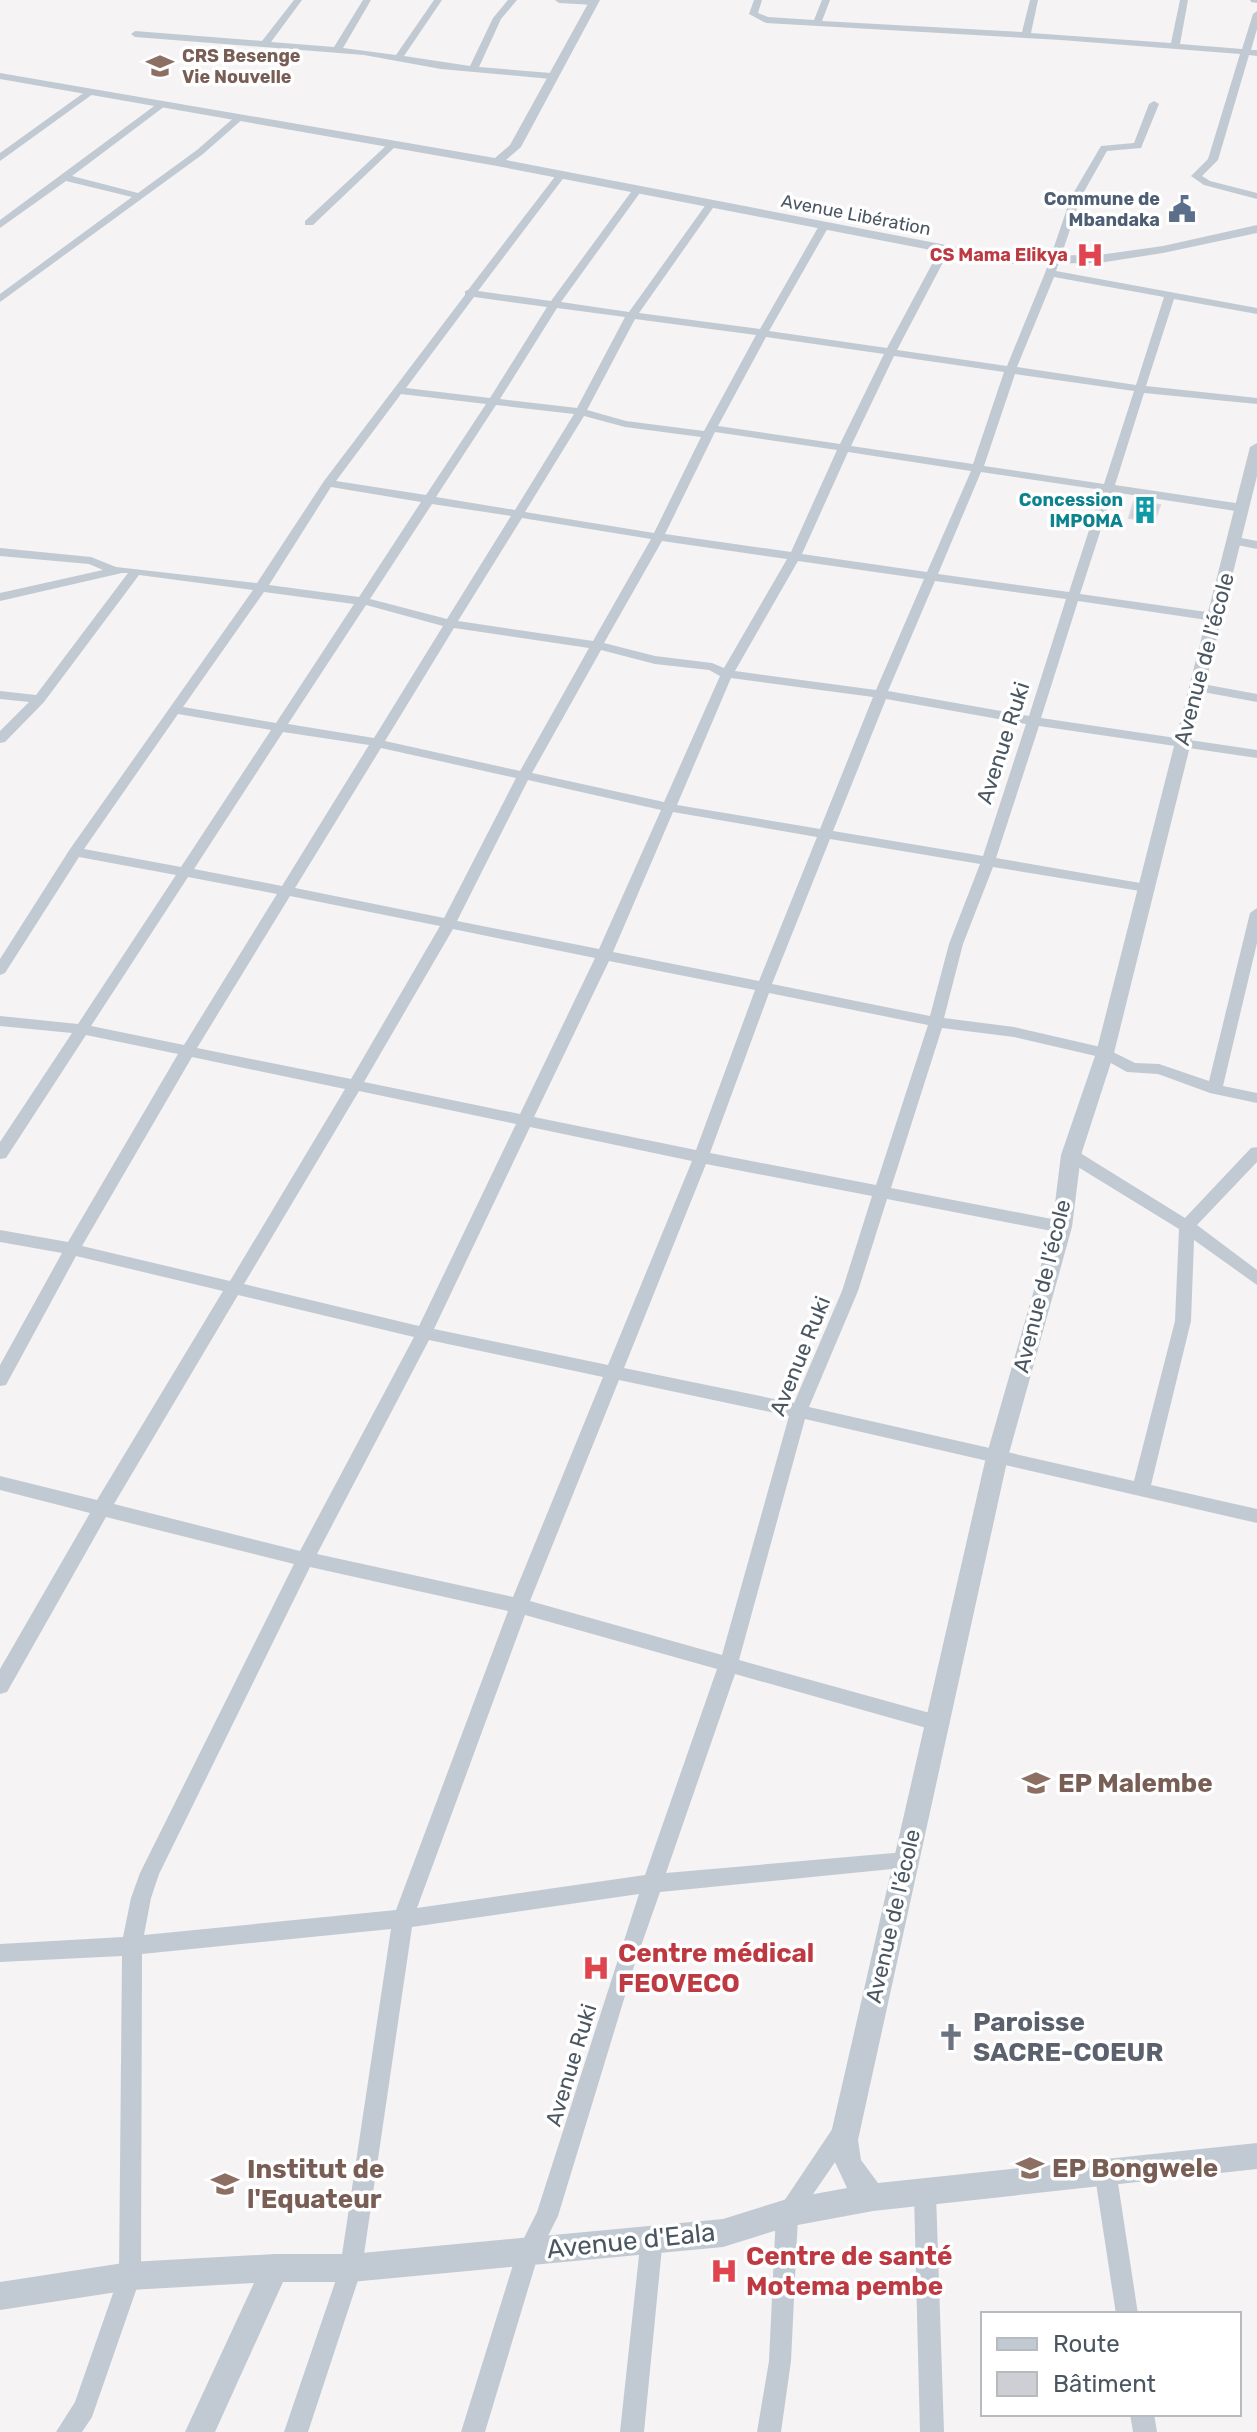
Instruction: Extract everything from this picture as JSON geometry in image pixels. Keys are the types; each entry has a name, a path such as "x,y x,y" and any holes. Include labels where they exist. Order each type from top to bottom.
{"street":[{"path":"265,44 298,0"},
{"path":"337,50 367,0"},
{"path":"398,58 438,0"},
{"path":"473,69 497,18 513,0"},
{"path":"497,162 515,147 551,76 595,1 559,0"},
{"path":"758,0 753,14 756,18 1252,53"},
{"path":"817,23 826,0"},
{"path":"1026,35 1034,0"},
{"path":"1175,46 1184,0"},
{"path":"1257,14 1252,53 1213,160 1196,176 1207,183 1257,196"},
{"path":"135,34 337,50 473,69 551,76"},
{"name":"Avenue Libération","path":"0,76 497,162 944,251 1052,268 1257,229"},
{"path":"0,158 92,91"},
{"path":"0,225 164,103"},
{"path":"296,2432 351,2268 403,1919 519,1606 611,1373 701,1157 764,987 881,694 977,469 1010,371 1052,268 1076,197 1104,148 1138,146 1154,104"},
{"path":"0,299 140,196 240,117"},
{"path":"309,223 392,145"},
{"path":"0,970 75,852 261,587 328,483 560,176"},
{"path":"66,178 140,196"},
{"path":"0,1154 494,400 552,305 598,238 637,190"},
{"path":"0,1380 187,1052 581,412 632,315 710,205"},
{"path":"0,1686 352,1086 379,1047 448,925 523,777 658,537 710,432 824,226"},
{"path":"68,2432 84,2409 130,2276 132,1946 141,1898 150,1873 305,1559 424,1333 604,955 666,807 727,674 795,556 889,351 944,251"},
{"path":"1052,268 1170,296 1257,311"},
{"path":"469,293 1140,389 1257,401"},
{"name":"Avenue Ruki","path":"473,2432 528,2252 547,2216 625,1963 729,1663 799,1411 850,1291 936,1022 956,944 989,860 1170,296"},
{"path":"396,390 581,412 625,424 843,449 1242,508"},
{"name":"Avenue de l'école","path":"873,2197 857,2182 847,2163 843,2149 845,2129 997,1457 1062,1227 1071,1155 1105,1053 1214,617 1236,541 1257,447"},
{"path":"328,483 658,537 1214,617"},
{"path":"1236,541 1257,545"},
{"path":"0,552 91,561 113,569 363,601 451,624 596,645 655,660 712,667 727,674 881,694 1033,721 1257,754"},
{"path":"0,597 113,569"},
{"path":"0,739 39,699 136,571"},
{"path":"1197,687 1257,698"},
{"path":"0,695 39,699"},
{"path":"175,710 378,743 666,807 1146,888"},
{"path":"75,852 287,891 936,1022 1014,1032 1105,1053 1132,1068 1159,1069 1215,1089 1257,1098"},
{"path":"1215,1089 1257,913"},
{"path":"0,1021 82,1029 701,1157 1062,1227"},
{"path":"1141,1490 1183,1321 1187,1226 1257,1152"},
{"path":"1071,1155 1187,1226 1257,1279"},
{"path":"0,1236 234,1285 424,1333 799,1411 1257,1516"},
{"path":"0,1483 305,1559 519,1606 937,1723"},
{"path":"0,1953 132,1946 403,1919 655,1883 905,1861"},
{"path":"769,2432 780,2361 787,2213 845,2129"},
{"name":"Avenue d'Eala","path":"0,2296 130,2276 275,2268 351,2268 652,2237 723,2233 787,2213 873,2197 925,2194 1105,2170 1257,2156"},
{"path":"1105,2170 1127,2312"},
{"path":"925,2194 932,2432"},
{"path":"632,2432 652,2237"},
{"path":"200,2432 275,2268"}],"building":[{"name":"Concession IMPOMA","path":"1134,501 1160,505 1154,522 1129,518"}],"place":[{"name":"CRS Besenge Vie Nouvelle","path":"160,66"},
{"name":"Commune de Mbandaka","path":"1182,209"},
{"name":"CS Mama Elikya","path":"1090,255"},
{"name":"Concession IMPOMA","path":"1145,510"},
{"name":"EP Malembe","path":"1036,1783"},
{"name":"Centre médical FEOVECO","path":"596,1968"},
{"name":"Paroisse SACRE-COEUR","path":"951,2037"},
{"name":"EP Bongwele","path":"1030,2168"},
{"name":"Institut de l'Equateur","path":"225,2184"},
{"name":"Centre de santé Motema pembe","path":"724,2271"}]}
